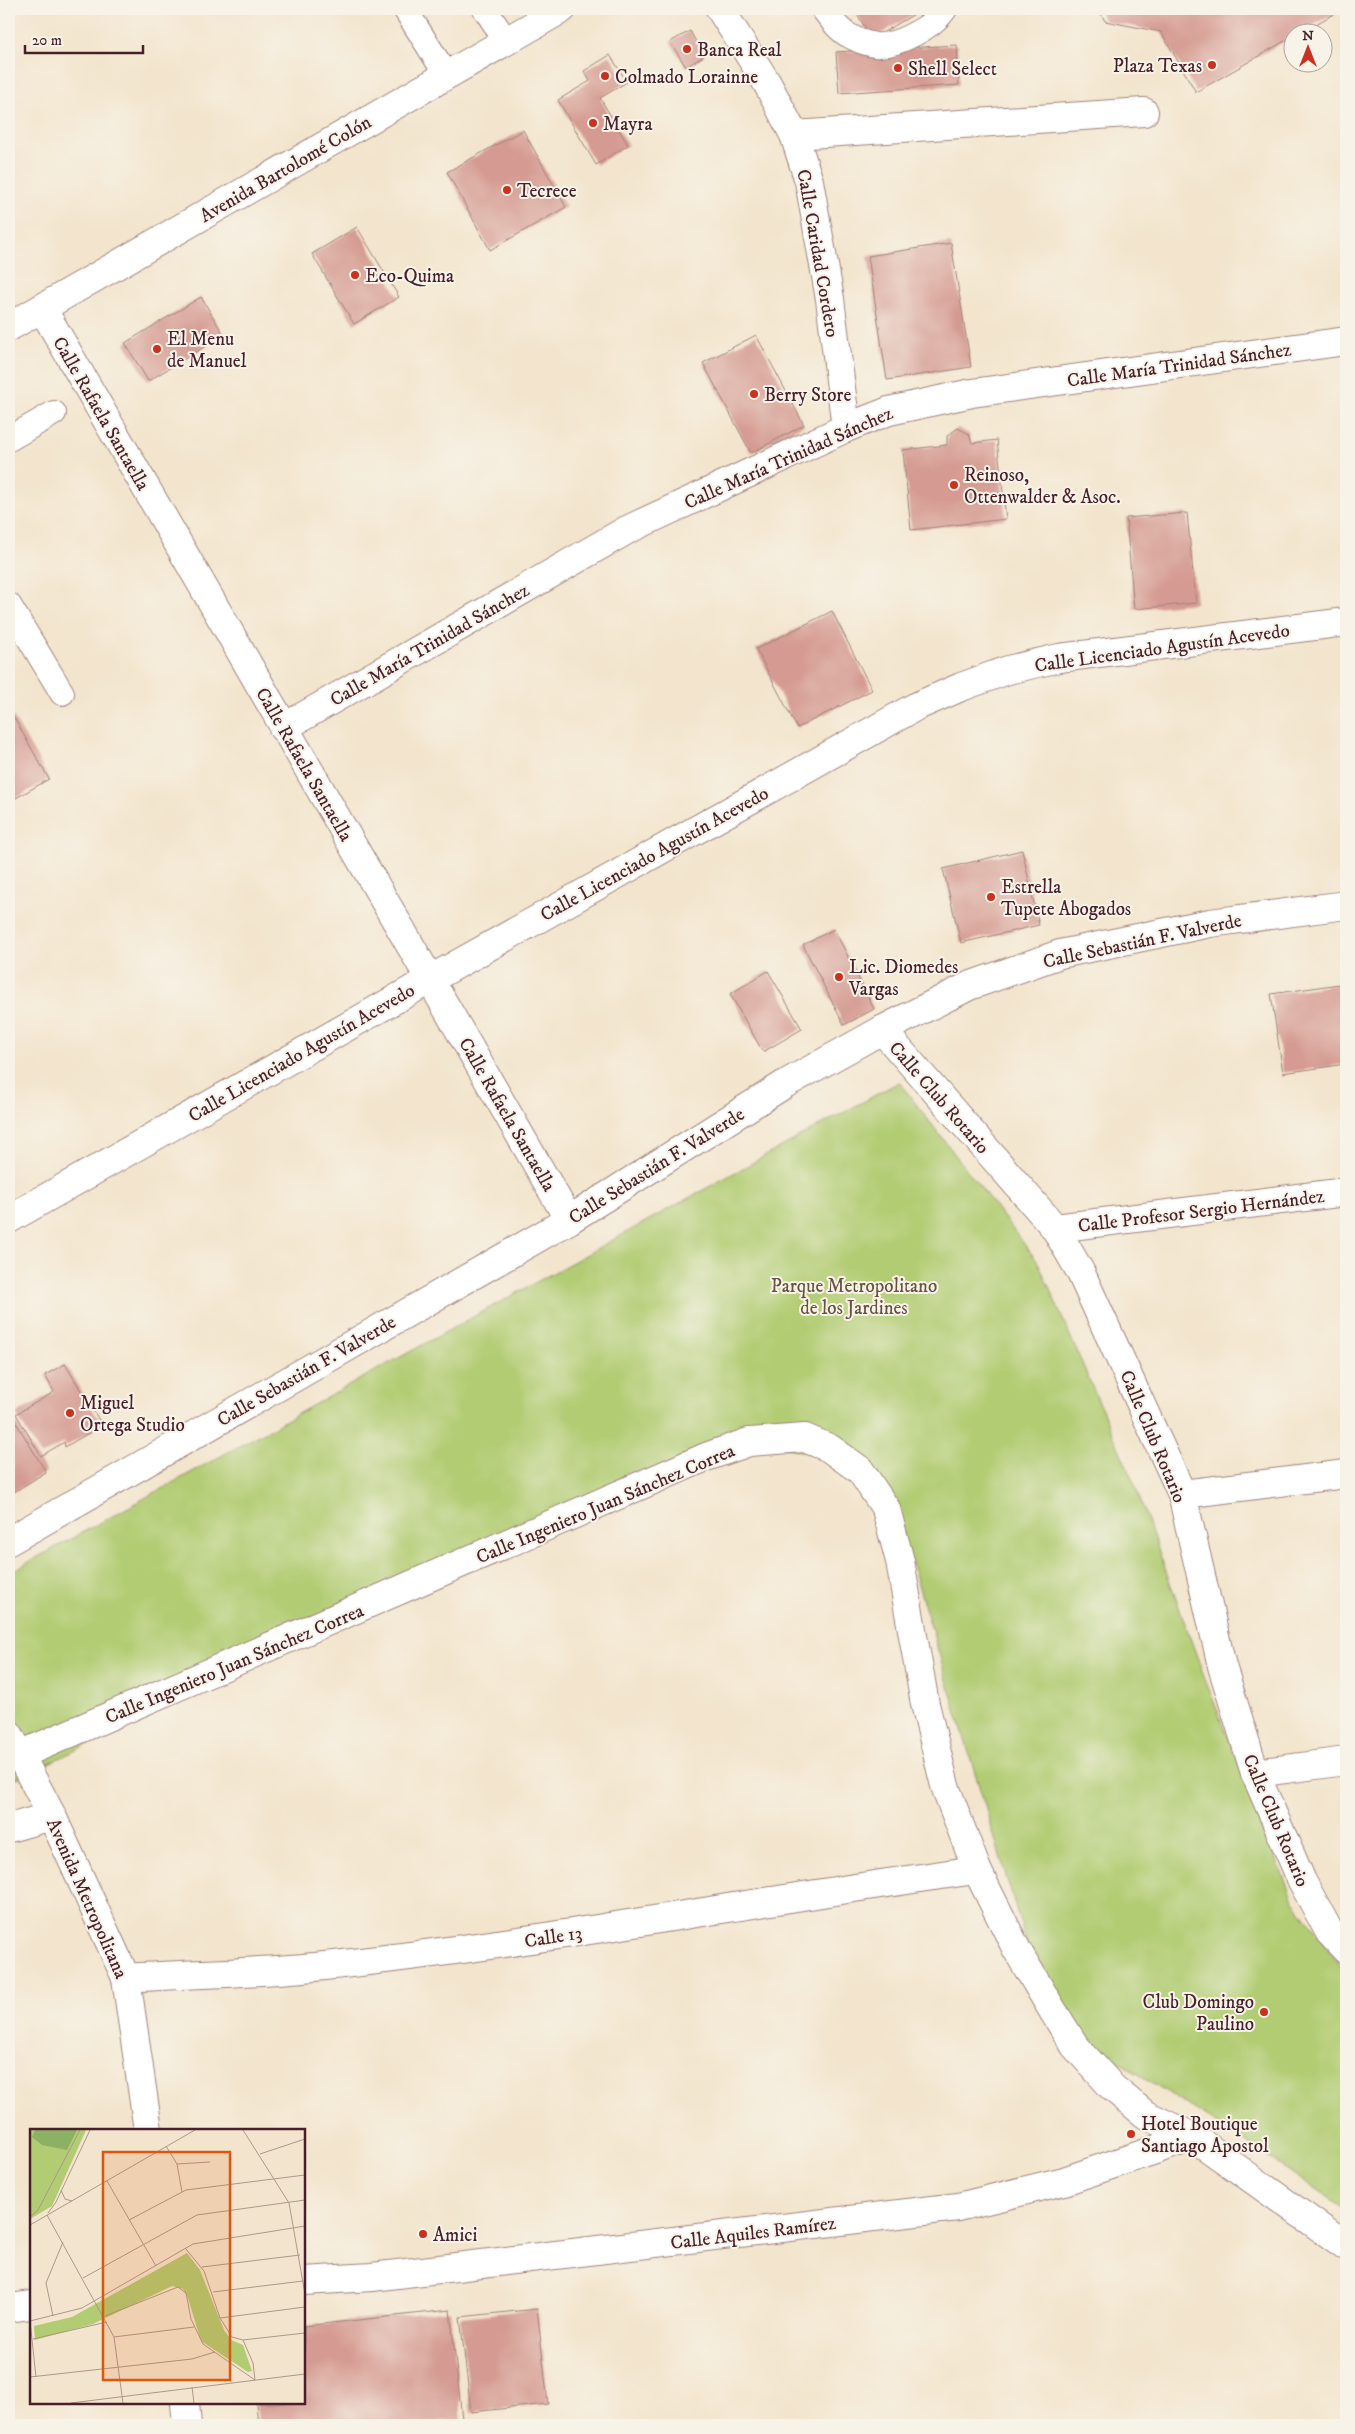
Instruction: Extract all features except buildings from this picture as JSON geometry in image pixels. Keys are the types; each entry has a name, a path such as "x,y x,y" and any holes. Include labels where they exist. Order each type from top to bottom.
{"street":[{"name":"Avenida Bartolomé Colón","path":"9,327 562,9"},
{"name":"Calle Caridad Cordero","path":"720,9 766,83 794,135 809,182 830,299 846,428"},
{"path":"794,135 1144,112"},
{"name":"Calle Rafaela Santaella","path":"42,308 284,728 431,978 569,1220"},
{"name":"Calle María Trinidad Sánchez","path":"284,728 627,530 846,428 888,411 972,393 1346,341"},
{"name":"Calle Licenciado Agustín Acevedo","path":"9,1219 431,978 915,707 961,687 1008,670 1059,658 1346,622"},
{"name":"Calle Sebastián F. Valverde","path":"9,1540 569,1220 785,1084 882,1030 969,986 1060,954 1210,923 1346,904"},
{"name":"Calle Club Rotario","path":"882,1030 1055,1228 1080,1271 1182,1494 1222,1666 1255,1773 1302,1881 1330,1933 1346,1950"},
{"name":"Calle Profesor Sergio Hernández","path":"1055,1228 1346,1192"},
{"name":"Calle Ingeniero Juan Sánchez Correa","path":"15,1745 706,1457 749,1442 805,1438 829,1448 860,1470 886,1509 900,1560 926,1704 945,1786 977,1870 1017,1950 1075,2046 1113,2088 1146,2115 1194,2137 1346,2246"},
{"path":"1182,1494 1346,1474"},
{"name":"Avenida Metropolitana","path":"15,1745 52,1816 126,1978 148,2129"},
{"path":"1255,1773 1346,1761"},
{"path":"9,1828 52,1816"},
{"name":"Calle 13","path":"126,1978 323,1966 534,1939 855,1887 977,1870"},
{"name":"Calle Aquiles Ramírez","path":"305,2280 372,2277 958,2207 1064,2181 1194,2137"},
{"path":"9,2308 30,2305"},
{"path":"185,2404 187,2425"}],"lane":[{"path":"405,9 447,76"},
{"path":"484,9 506,41"},
{"path":"823,9 848,36 876,45 918,32 938,19 945,9"},
{"path":"9,439 54,413"},
{"path":"9,605 62,693"}],"green space":[{"name":"Parque Metropolitano de los Jardines","path":"899,1082 1038,1262 1134,1483 1208,1687 1292,1898 1346,1974 1346,2210 1242,2139 1049,2018 911,1561 859,1466 737,1435 9,1782 9,1573"}],"place":[{"name":"Banca Real","path":"687,49"},
{"name":"Plaza Texas","path":"1212,65"},
{"name":"Shell Select","path":"898,68"},
{"name":"Colmado Lorainne","path":"605,76"},
{"name":"Mayra","path":"593,123"},
{"name":"Tecrece","path":"507,190"},
{"name":"Eco-Quima","path":"355,275"},
{"name":"El Menu de Manuel","path":"157,349"},
{"name":"Berry Store","path":"754,394"},
{"name":"Reinoso, Ottenwalder & Asoc.","path":"954,485"},
{"name":"Estrella Tupete Abogados","path":"991,897"},
{"name":"Lic. Diomedes Vargas","path":"839,977"},
{"name":"Miguel Ortega Studio","path":"70,1413"},
{"name":"Club Domingo Paulino","path":"1264,2012"},
{"name":"Hotel Boutique Santiago Apostol","path":"1131,2134"},
{"name":"Amici","path":"423,2234"}]}
